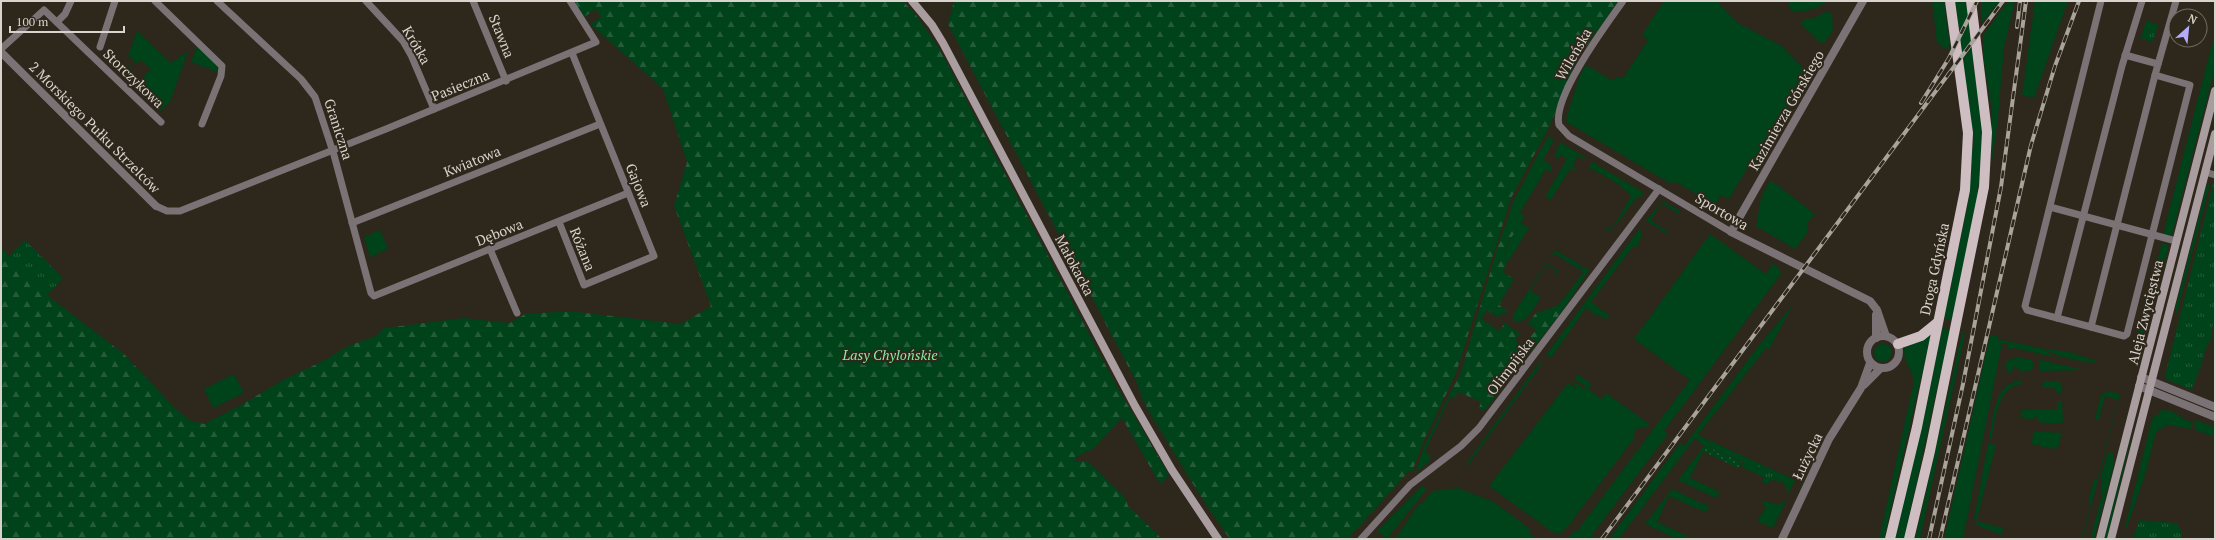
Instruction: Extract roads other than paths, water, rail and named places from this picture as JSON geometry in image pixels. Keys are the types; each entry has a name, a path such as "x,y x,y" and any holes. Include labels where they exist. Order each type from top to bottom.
{"main road":[{"name":"Małokacka","path":"912,1 932,25 943,44 1135,406 1172,470 1218,539"},
{"name":"Droga Gdyńska","path":"1890,539 1917,426 1963,197 1967,164 1966,113 1950,1"},
{"path":"1909,539 1930,451 1984,187 1987,132 1971,1"},
{"name":"Aleja Zwycięstwa","path":"2100,539 2215,91"},
{"name":"Aleja Zwycięstwa","path":"2111,539 2215,134"},
{"path":"1898,344 1921,336 1937,322"}],"street":[{"path":"57,22 65,14 71,1"},
{"path":"100,47 115,1"},
{"path":"155,1 220,63 222,68 221,76 202,124"},
{"name":"Graniczna","path":"217,1 306,84 319,108 371,293 374,296 379,294"},
{"name":"Krótka","path":"366,1 403,41 411,55 434,109"},
{"name":"Stawna","path":"473,1 506,81"},
{"name":"Pasieczna","path":"332,150 506,81 596,42 570,1"},
{"name":"Wileńska","path":"1559,125 1560,109 1573,77 1589,49 1622,1"},
{"name":"Kazimierza Górskiego","path":"1731,232 1863,1"},
{"path":"2101,1 2025,306 2027,310 2124,336 2127,334 2190,85 2155,74"},
{"path":"2057,318 2126,55 2142,1"},
{"path":"2091,327 2155,74 2176,1"},
{"name":"Storczykowa","path":"1,50 44,10 161,122"},
{"name":"2 Morskiego Pułku Strzelców","path":"1,50 156,206 166,211 180,211 332,150"},
{"name":"Gajowa","path":"572,53 654,256 584,285"},
{"path":"2126,55 2158,64"},
{"name":"Kwiatowa","path":"352,223 600,124"},
{"name":"Sportowa","path":"1559,125 1566,133 1731,232 1870,301 1877,310 1886,336"},
{"path":"2205,172 2215,175"},
{"name":"Olimpijska","path":"1361,539 1410,485 1461,446 1479,428 1659,190"},
{"name":"Dębowa","path":"379,294 628,193"},
{"path":"2050,207 2176,241"},
{"name":"Różana","path":"558,222 584,285"},
{"path":"490,249 517,313"},
{"path":"1877,310 1876,338 1886,336 1898,344"},
{"name":"Łużycka","path":"1782,539 1830,439 1861,388 1870,363 1867,350 1876,338"},
{"name":"Łużycka","path":"1861,388 1880,369 1886,369 1896,363 1900,352 1898,344"},
{"path":"1870,363 1880,369"},
{"path":"2141,377 2215,407"},
{"path":"2139,386 2215,417"}],"railway":[{"path":"1921,103 1949,58 1977,1"},
{"path":"1602,539 2003,1"},
{"path":"2017,27 2020,1"},
{"path":"1929,539 1963,384 2001,187 2026,1"},
{"path":"1940,539 2031,145 2055,66 2079,1"}],"park label":[{"name":"Lasy Chylońskie","path":"890,354"}]}
